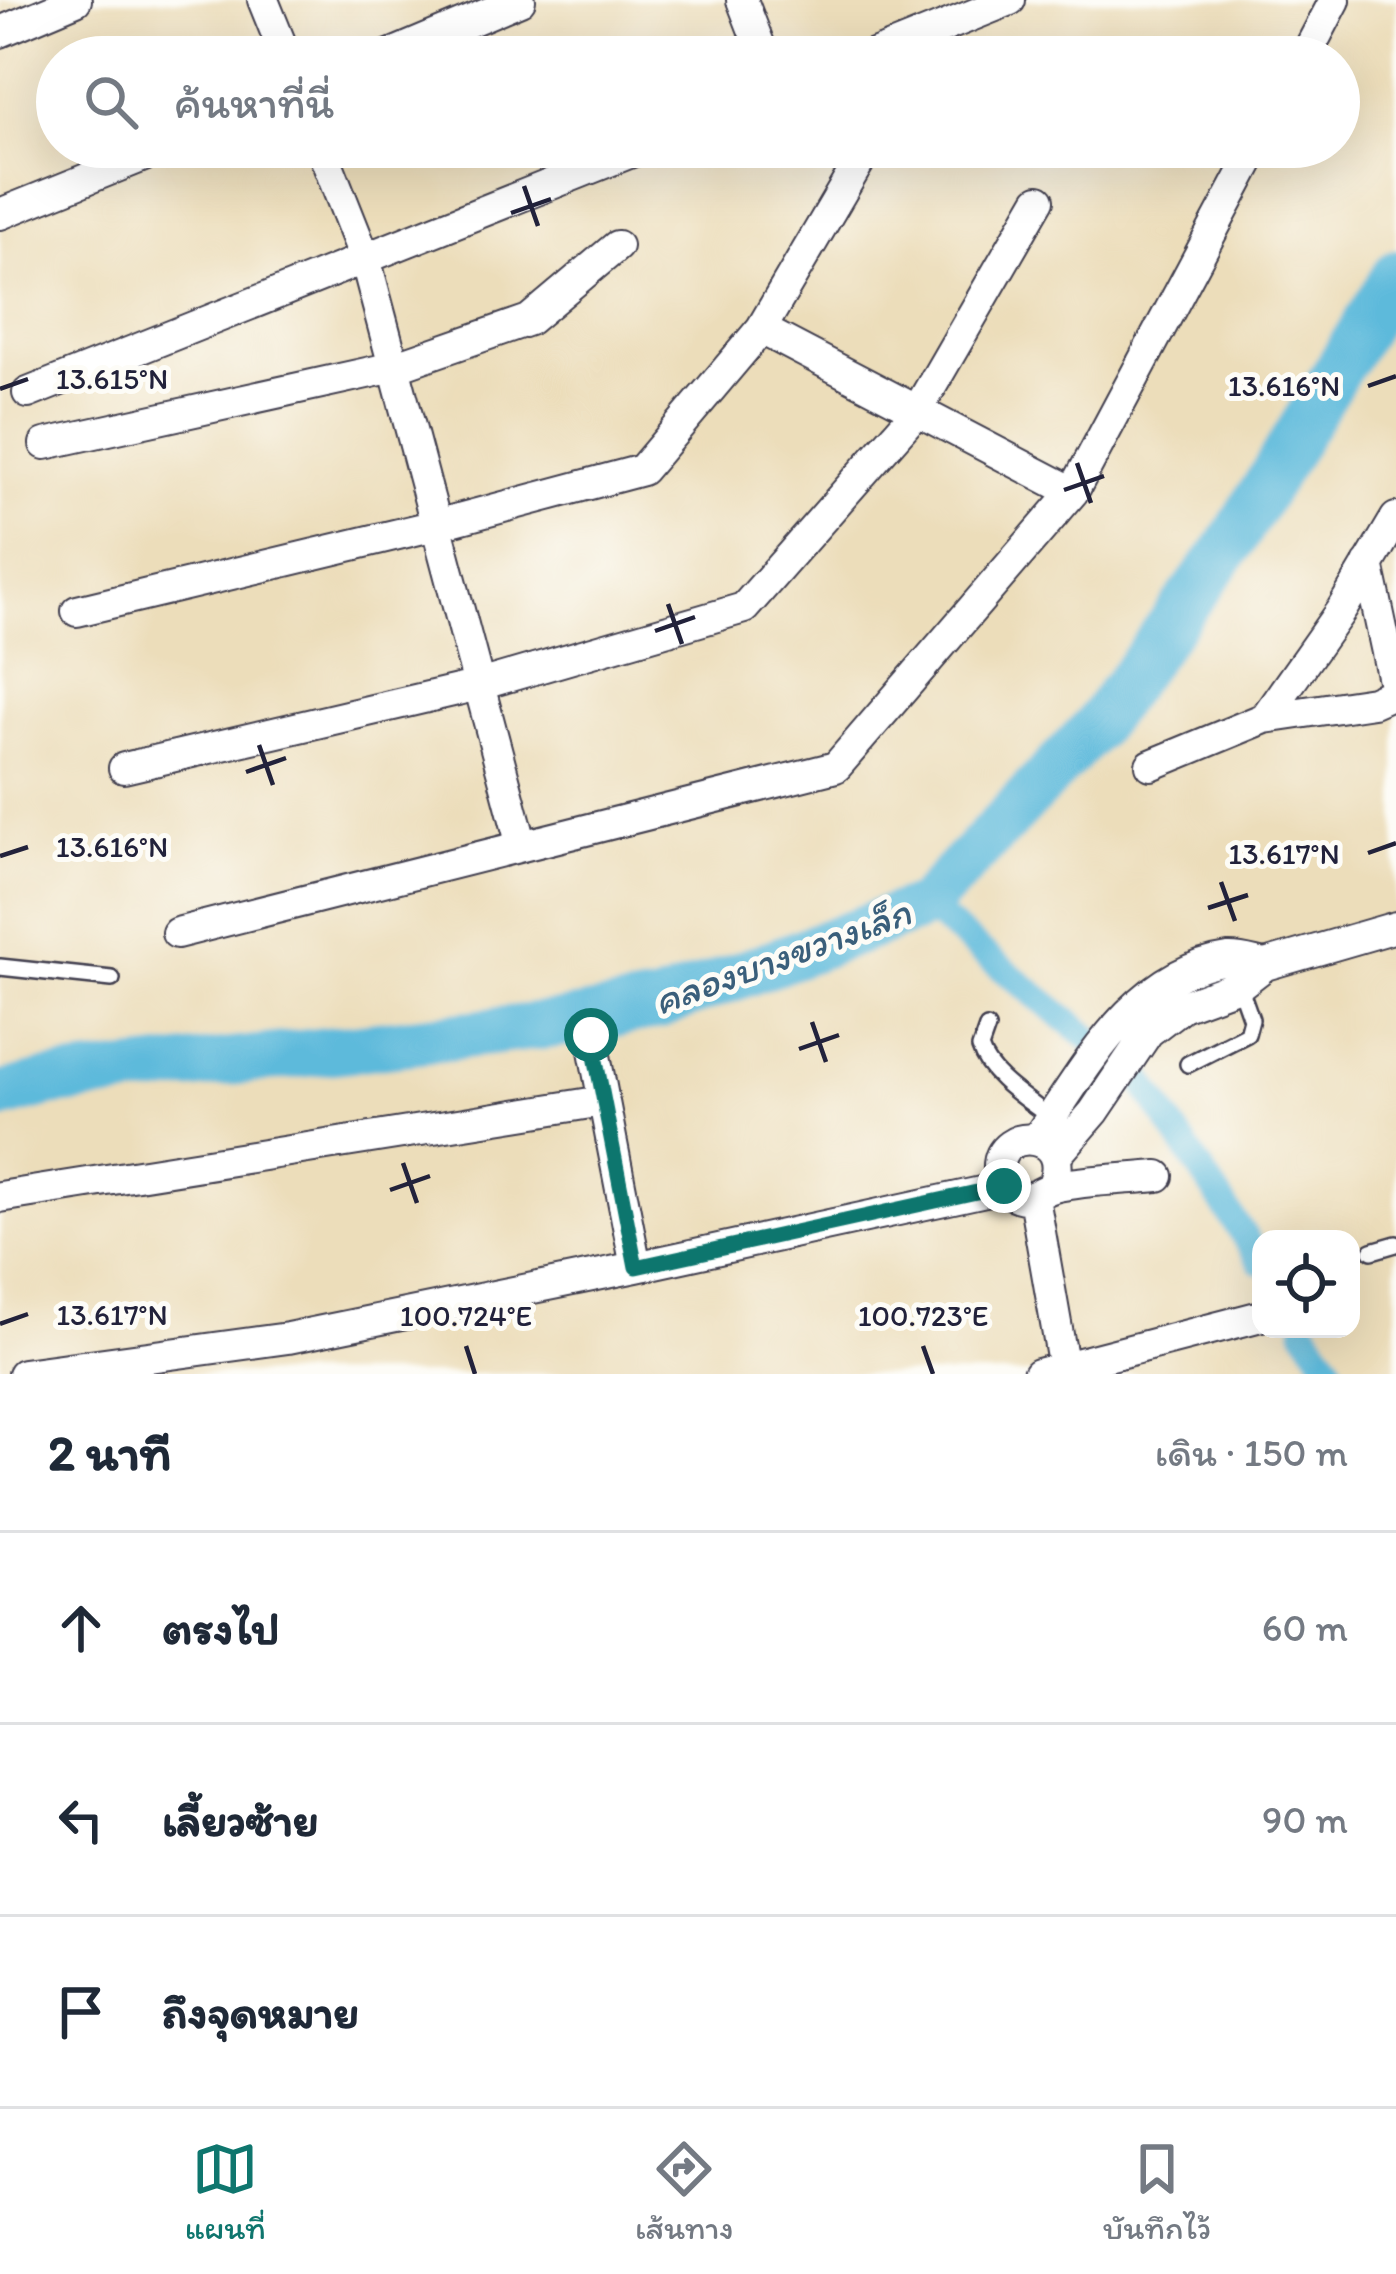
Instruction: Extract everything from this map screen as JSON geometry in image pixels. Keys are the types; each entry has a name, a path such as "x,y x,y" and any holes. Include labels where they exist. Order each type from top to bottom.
{"street":[{"path":"0,32 76,0"},
{"path":"263,0 278,36"},
{"path":"435,36 520,0"},
{"path":"742,0 756,36"},
{"path":"921,36 1010,0"},
{"path":"1316,36 1335,0"},
{"path":"0,214 114,168"},
{"path":"330,168 365,258 521,846"},
{"path":"28,393 591,168"},
{"path":"77,611 642,470 761,329 856,168"},
{"path":"177,933 836,767 1072,492 1246,168"},
{"path":"124,768 479,685 744,608 917,411 1039,200"},
{"path":"45,444 394,367 530,320 617,246"},
{"path":"761,329 1072,492"},
{"path":"1265,718 1342,609 1396,518"},
{"path":"1151,765 1265,718 1373,702 1394,691 1368,564"},
{"path":"1159,1176 1046,1160 1021,1140 1008,1146 998,1173 1012,1194 1046,1160 1094,1112 1148,1032 1235,972 1396,928"},
{"path":"591,1035 636,1267"},
{"path":"0,1197 603,1101"},
{"path":"1046,1160 1051,1371 1252,1318"},
{"path":"23,1374 288,1338 1004,1186"}],"lane":[{"path":"0,967 112,979"},
{"path":"1188,1064 1247,1034 1251,1019 1235,972"},
{"path":"987,1028 980,1048 985,1061 1009,1084 1046,1160"},
{"path":"1372,1251 1396,1244"}],"waterway":[{"name":"คลองบางขวางเล็ก","path":"0,1096 49,1083 558,1024 658,1006 924,906 1094,728 1230,545 1396,274"},
{"path":"924,906 1141,1079 1252,1248"},
{"path":"1311,1338 1335,1374"}],"route":[{"path":"591,1035 636,1267 1004,1186"}]}
